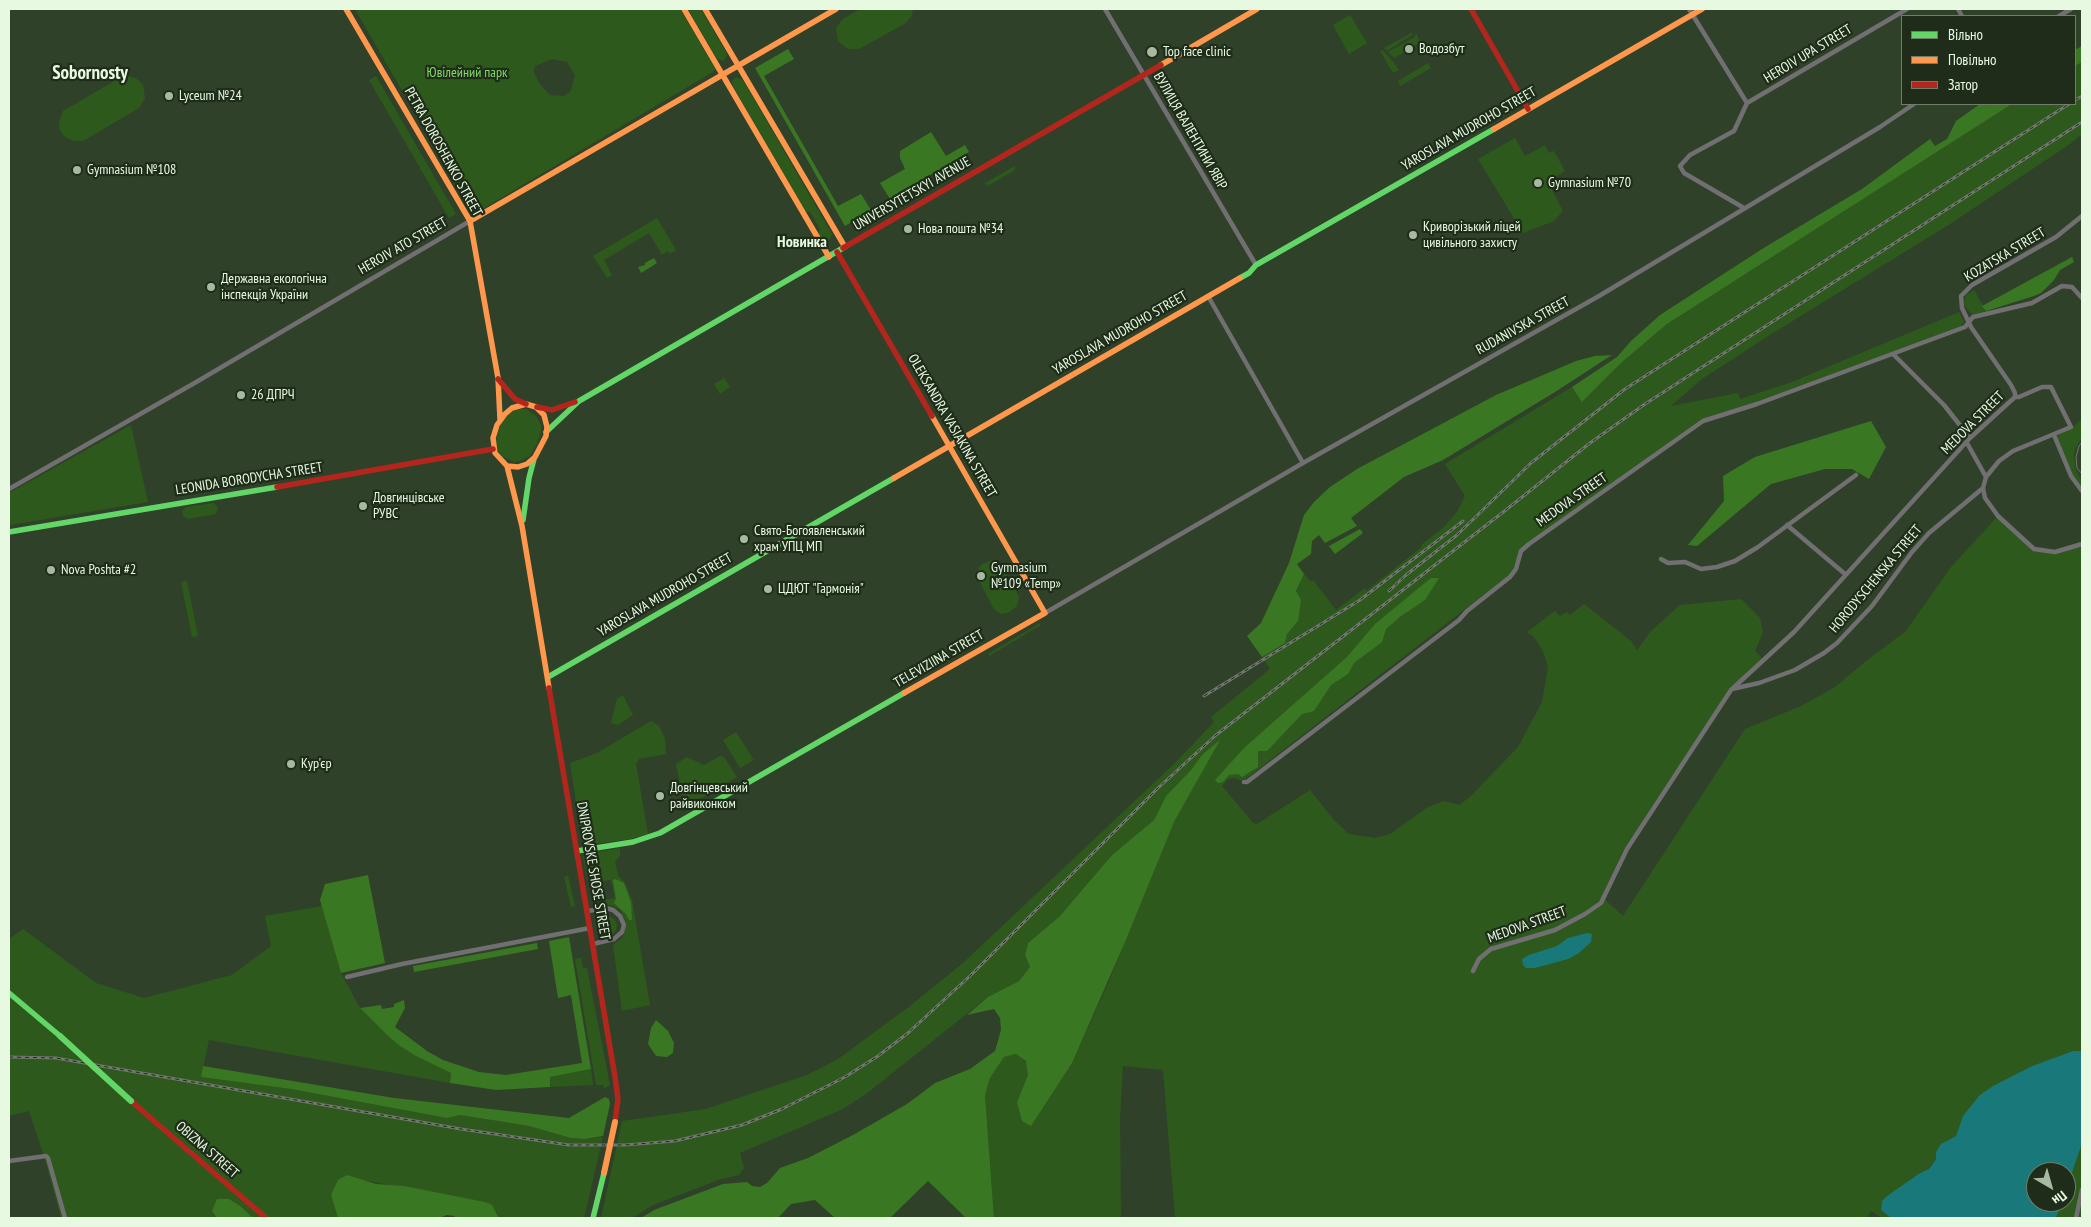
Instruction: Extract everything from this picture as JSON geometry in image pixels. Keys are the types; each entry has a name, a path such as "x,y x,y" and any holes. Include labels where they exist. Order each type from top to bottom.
{"street":[{"name":"PETRA DOROSHENKO STREET","path":"346,9 470,221 498,378 500,419"},
{"path":"684,9 829,257"},
{"path":"705,9 845,247"},
{"name":"HEROIV ATO STREET","path":"9,489 190,386 836,9"},
{"name":"ВУЛИЦЯ ВАЛЕНТИНИ ЯВІР","path":"1105,9 1256,265"},
{"name":"UNIVERSYTETSKYI AVENUE","path":"579,401 1257,9"},
{"path":"1471,9 1528,109"},
{"name":"YAROSLAVA MUDROHO STREET","path":"548,677 1249,273 1256,265 1528,109 1690,12 1702,9"},
{"name":"HEROIV UPA STREET","path":"1747,103 1907,9"},
{"path":"1690,12 1747,103 1734,131 1690,155 1680,166 1684,173 1744,208"},
{"name":"RUDANIVSKA STREET","path":"1303,462 1600,296 1880,127 1913,105"},
{"name":"KOZATSKA STREET","path":"1969,322 1962,308 1961,296 1972,285 2050,241 2073,225 2082,216"},
{"name":"OLEKSANDRA VASIAKINA STREET","path":"837,252 1045,613"},
{"name":"MEDOVA STREET","path":"1244,782 1255,776 1459,620 1467,611 1510,577 1516,569 1521,551 1529,544 1703,421 1757,404 1965,327 1973,317 2032,302 2062,286 2072,287 2082,298"},
{"path":"1208,296 1303,462"},
{"name":"MEDOVA STREET","path":"1473,971 1479,959 1491,949 1555,930 1601,903 1627,849 1731,690 1794,632 1845,574 1969,441 2015,397 2011,385 1969,322"},
{"path":"1893,354 1944,406 1969,441 1986,477"},
{"path":"498,378 514,399 536,407 552,410 579,401"},
{"path":"2015,397 2019,397 2042,386 2051,387 2071,426 2005,456 1986,477 1983,488 1985,498 1998,516 2034,549 2055,552 2082,544"},
{"path":"522,526 529,478 535,457 546,432 579,401"},
{"path":"526,404 512,408 500,419 494,438 493,449 500,461 507,466 523,466 535,457"},
{"path":"536,407 544,416 546,432"},
{"path":"2054,435 2071,476 2082,491"},
{"name":"LEONIDA BORODYCHA STREET","path":"9,532 380,470 493,449"},
{"name":"TELEVIZIINA STREET","path":"577,851 633,842 660,833 1045,613 1303,462"},
{"path":"507,466 522,526"},
{"path":"1661,558 1668,563 1685,562 1696,569 1717,567 1745,556 1856,475"},
{"name":"HORODYSCHENSKA STREET","path":"1731,690 1759,683 1795,670 1824,653 1872,606 1912,552 1929,534 1983,488"},
{"path":"1787,525 1845,574"},
{"name":"DNIPROVSKE SHOSE STREET","path":"522,526 616,1077 618,1100 615,1122 594,1218"},
{"path":"588,911 606,908 613,910 620,916 624,924 622,932 614,939 593,944"},
{"path":"347,977 402,964 590,928"},
{"name":"OBIZNA STREET","path":"9,992 266,1218"},
{"path":"9,1162 46,1156 51,1162 65,1218"},
{"path":"2076,1218 2082,1190"}],"green space":[{"name":"Ювілейний парк","path":"355,9 680,9 716,70 484,208 474,210 468,205","holes":["552,59 567,62 575,75 571,91 564,96 550,95 539,83 534,72 535,66"]},
{"path":"688,9 701,9 727,54 724,61 717,59"},
{"path":"860,9 913,10 911,17 906,23 859,49 848,49 838,41 836,28 843,19"},
{"path":"1350,15 1367,43 1349,54 1333,25"},
{"path":"1413,32 1412,35 1387,51 1384,48"},
{"path":"1416,33 1420,41 1419,43 1394,58 1388,52 1415,37"},
{"path":"2082,46 2082,62 2076,65 2076,49"},
{"path":"788,49 794,59 764,76 838,206 861,194 871,210 845,226 755,68"},
{"path":"1382,50 1399,70 1393,73 1380,51"},
{"path":"2082,62 2082,134 2070,144 1950,224 1702,379 1671,406 1738,393 1740,399 1792,382 1959,312 1964,322 1960,327 1756,402 1702,419 1528,543 1515,569 1509,575 1247,778 1240,780 1235,778 1228,779 1222,786 1253,823 1257,824 1310,790 1334,820 1349,834 1375,838 1390,834 1428,807 1444,801 1459,805 1470,797 1518,747 1542,702 1548,667 1543,651 1534,637 1527,632 1555,611 1560,616 1567,612 1570,615 1584,604 1631,641 1637,650 1651,631 1680,605 1741,599 1760,618 1763,632 1755,651 1762,658 1729,690 1624,849 1602,897 1623,916 1745,729 1801,706 1835,687 1906,631 1951,567 1998,516 2035,549 2055,552 2082,544 2082,1051 2073,1051 2032,1066 2004,1081 1963,1116 1956,1136 1946,1141 1929,1169 1920,1173 1882,1201 1881,1210 1891,1218 1882,1218 1871,1211 1867,1218 1175,1218 1163,1070 1123,1066 1120,1117 1121,1218 994,1218 985,1095 990,1078 1004,1057 1016,1054 1027,1062 1028,1075 1017,1102 1031,1125 1072,1063 1109,981 1174,822 1197,781 1202,755 1191,770 1166,796 1154,820 1112,855 1059,917 1028,943 1025,955 1030,967 1019,981 988,997 866,1094 841,1110 740,1153 744,1168 739,1175 721,1179 653,1205 632,1218 601,1218 622,1121 706,1109 807,1075 838,1059 910,1006 963,963 1175,763 1214,722 1211,717 1270,669 1262,657 1285,643 1287,634 1298,621 1296,592 1304,574 1310,581 1313,580 1336,610 1365,588 1366,591 1422,547 1421,545 1444,527 1457,512 1465,496 1445,464 1572,387 1583,401 1621,363 1667,324 2010,105 2076,105 2076,65"},
{"path":"1428,63 1431,68 1400,86 1398,81"},
{"path":"123,76 136,78 143,85 145,98 139,108 83,141 73,141 64,136 60,130 59,122 63,111"},
{"path":"376,76 456,214 449,218 369,80"},
{"path":"736,77 743,80 832,234 829,241 821,239 818,234 820,229 810,212 805,211 733,86 732,81"},
{"path":"1979,105 2010,105 1667,324 1621,363 1582,402 1572,387 1617,357 1631,341 1660,315 1762,249 1862,189 1930,139 1935,146 1947,139 1956,121"},
{"path":"931,132 946,156 965,145 969,152 890,199 880,183 905,169 900,158 900,151"},
{"path":"1515,138 1525,156 1545,145 1549,153 1554,151 1565,171 1548,182 1563,211 1554,221 1523,233 1478,159"},
{"path":"1015,166 1015,170 988,186 985,183"},
{"path":"657,218 676,250 670,254 668,251 662,255 649,233 604,260 612,275 607,278 593,256"},
{"path":"2072,257 2074,262 2060,270 2054,280 2041,293 1986,311 1982,306"},
{"path":"654,258 657,263 641,273 638,267 645,265 645,263"},
{"path":"1974,290 1986,311 1973,315 1964,303 1966,295"},
{"path":"1612,355 1443,460 1404,477 1351,518 1357,526 1325,543 1319,535 1312,541 1311,554 1297,564 1304,574 1296,591 1301,600 1298,621 1287,634 1285,643 1262,657 1247,636 1261,623 1289,563 1304,515 1314,502 1330,487 1357,469 1496,395 1576,361 1595,356"},
{"path":"724,378 730,387 720,394 714,384"},
{"path":"520,409 526,409 536,416 541,425 541,431 537,444 530,456 514,462 502,456 496,442 498,431 505,417"},
{"path":"2082,419 2082,438 2075,449 2074,456 2076,470 2082,482 2082,491 2071,476 2055,437 2072,428"},
{"path":"1871,421 1886,447 1869,479 1852,469 1825,469 1771,484 1697,546 1688,545 1724,501 1723,476 1755,457"},
{"path":"131,425 148,502 10,525 9,493"},
{"path":"213,503 218,507 216,514 188,519 183,516 182,511 186,507"},
{"path":"1360,529 1363,533 1335,554 1329,546"},
{"path":"992,560 1002,566 1019,597 1017,606 1008,613 1001,614 994,609 977,577 977,571 981,565"},
{"path":"1431,578 1439,578 1425,600 1386,629 1382,642 1354,663 1348,674 1331,685 1314,711 1302,714 1267,751 1258,751 1258,767 1242,777 1238,774 1229,775 1223,782 1218,783 1215,780 1244,748 1347,657 1375,624"},
{"path":"187,581 198,636 192,637 181,582"},
{"path":"1040,623 1041,625 989,656 988,654"},
{"path":"623,695 633,715 618,725 611,723 617,699"},
{"path":"651,721 659,726 665,738 666,754 639,759 636,764 648,834 632,839 585,845 582,841 570,763 597,753"},
{"path":"736,732 754,760 740,768 723,740"},
{"path":"1220,740 1174,822 1125,942 1072,1063 1031,1126 1022,1121 1017,1102 1028,1075 1026,1061 1016,1054 1004,1057 990,1078 985,1095 994,1218 966,1218 928,1181 890,1218 835,1218 815,1200 791,1204 778,1218 641,1218 654,1210 723,1184 747,1182 752,1186 760,1187 767,1183 780,1168 808,1158 853,1135 907,1104 935,1083 970,1069 995,1051 1001,1030 1000,1018 994,1009 967,1015 988,997 1019,981 1030,967 1025,955 1028,943 1059,917 1112,855 1154,820 1166,796 1191,770 1202,755"},
{"path":"720,756 724,757 737,777 685,808 676,764 687,757 704,765"},
{"path":"620,848 620,856 615,862 618,875 625,883 632,900 650,1005 622,1011 613,945 622,938 627,925 621,911 614,906 606,905 605,900 615,898 611,880 602,881 597,852"},
{"path":"594,852 600,883 591,884 588,880 583,858 587,854"},
{"path":"368,875 385,963 341,973 320,900 325,884"},
{"path":"568,876 575,906 571,907 564,877"},
{"path":"613,880 624,883 631,903 632,920 629,920 626,914 614,903 616,899"},
{"path":"322,906 341,973 360,1008 400,1046 451,1073 450,1083 209,1040 201,1077 291,1089 447,1118 460,1115 529,1126 571,1138 603,1137 584,1218 499,1218 496,1211 485,1202 362,1180 331,1195 338,1218 61,1218 45,1159 29,1111 9,1116 9,939 23,929 96,983 144,998 232,975 271,946 265,916"},
{"path":"603,916 611,916 617,922 617,930 611,936 603,936 597,930 597,922"},
{"path":"569,937 591,1069 550,1077 550,1087 496,1090 450,1083 451,1073 400,1046 360,1008 381,1005 382,1009 394,1007 394,1004 404,1000 405,1008 395,1027 427,1051 443,1060 479,1072 506,1075 582,1063 571,995 558,998 549,941"},
{"path":"537,943 538,949 414,972 413,966"},
{"path":"581,958 583,968 587,968 610,1085 604,1089 603,1085 596,1085 575,959"},
{"path":"656,1020 668,1031 674,1043 673,1053 667,1057 656,1056 648,1044 651,1028"},
{"path":"203,1066 394,1098 569,1118 605,1097 609,1099 610,1104 603,1136 585,1139 571,1138 529,1126 460,1115 447,1118 291,1089 201,1077"},
{"path":"591,1069 593,1085 550,1087 550,1077"},
{"path":"2082,1140 2082,1218 2056,1218 2058,1212 2076,1212 2075,1162"},
{"path":"347,1175 376,1184 404,1186 485,1202 492,1205 499,1218 456,1218 447,1215 439,1218 338,1218 331,1195 338,1180"},
{"path":"217,1199 229,1199 253,1218 217,1218 212,1211"}],"water":[{"path":"1587,933 1592,934 1591,942 1579,953 1568,959 1535,968 1526,968 1523,965 1522,959 1529,955 1557,946 1568,938"},
{"path":"2073,1051 2082,1051 2081,1146 2076,1162 2026,1162 2026,1212 2058,1212 2056,1218 1891,1218 1881,1210 1882,1201 1887,1196 1920,1173 1929,1169 1936,1159 1936,1152 1941,1144 1956,1136 1963,1116 1980,1095 1993,1086 2032,1066"}],"tram line":[{"path":"2082,442 2076,457 2077,468 2082,474"}],"railway":[{"path":"2076,99 2082,96"},
{"path":"1389,591 1406,575 1457,535 1531,463 1625,389 2067,105"},
{"path":"9,1057 56,1058 461,1129 569,1145 625,1145 675,1141 742,1125 782,1109 845,1077 878,1056 908,1033 971,975 1158,788 1216,735 1590,443 1645,404 2082,122"},
{"path":"1204,696 1360,600 1463,521"}],"traffic: fast":[{"path":"1240,278 1249,273 1256,265 1494,129"},
{"path":"546,432 579,401 843,248"},
{"path":"523,520 529,478 534,459"},
{"path":"548,677 894,478"},
{"path":"9,532 277,487"},
{"path":"577,851 633,842 660,833 904,693"},
{"path":"9,993 60,1036"},
{"path":"60,1036 131,1101"},
{"path":"593,1218 604,1173"}],"traffic: slow":[{"path":"346,9 470,221 498,378 500,419"},
{"path":"684,9 829,257"},
{"path":"705,9 845,247"},
{"path":"470,221 836,9"},
{"path":"1161,65 1257,9"},
{"path":"1494,129 1702,9"},
{"path":"894,478 1240,278"},
{"path":"526,404 536,407 544,415 547,427 546,436 535,457 527,464 518,467 507,466 495,453 493,438 497,425 505,414 512,408 526,404"},
{"path":"904,693 1045,613 932,416"},
{"path":"507,466 522,526 549,688"},
{"path":"604,1173 615,1122"}],"traffic: jam":[{"path":"1471,9 1528,109"},
{"path":"843,248 1161,65"},
{"path":"837,252 932,416"},
{"path":"498,379 515,399 526,404"},
{"path":"537,407 552,410 575,402"},
{"path":"277,487 493,449"},
{"path":"549,688 615,1077 618,1099 615,1122"},
{"path":"131,1101 266,1218"}],"place":[{"name":"Водозбут","path":"1409,49"},
{"name":"Top face clinic","path":"1152,52"},
{"name":"Lyceum №24","path":"169,96"},
{"name":"Gymnasium №108","path":"77,170"},
{"name":"Gymnasium №70","path":"1538,183"},
{"name":"Нова пошта №34","path":"908,229"},
{"name":"Криворізький ліцей цивільного захисту","path":"1413,235"},
{"name":"Державна екологічна інспекція України","path":"211,287"},
{"name":"26 ДПРЧ","path":"241,395"},
{"name":"Довгинцівське РУВС","path":"363,506"},
{"name":"Свято-Богоявленський храм УПЦ МП","path":"744,539"},
{"name":"Nova Poshta #2","path":"51,570"},
{"name":"Gymnasium №109 «Temp»","path":"981,576"},
{"name":"ЦДЮТ \"Гармонія\"","path":"768,589"},
{"name":"Кур'єр","path":"291,764"},
{"name":"Довгінцевський райвиконком","path":"660,796"}],"district":[{"name":"Sobornosty","path":"90,74"},
{"name":"Новинка","path":"802,242"}]}
